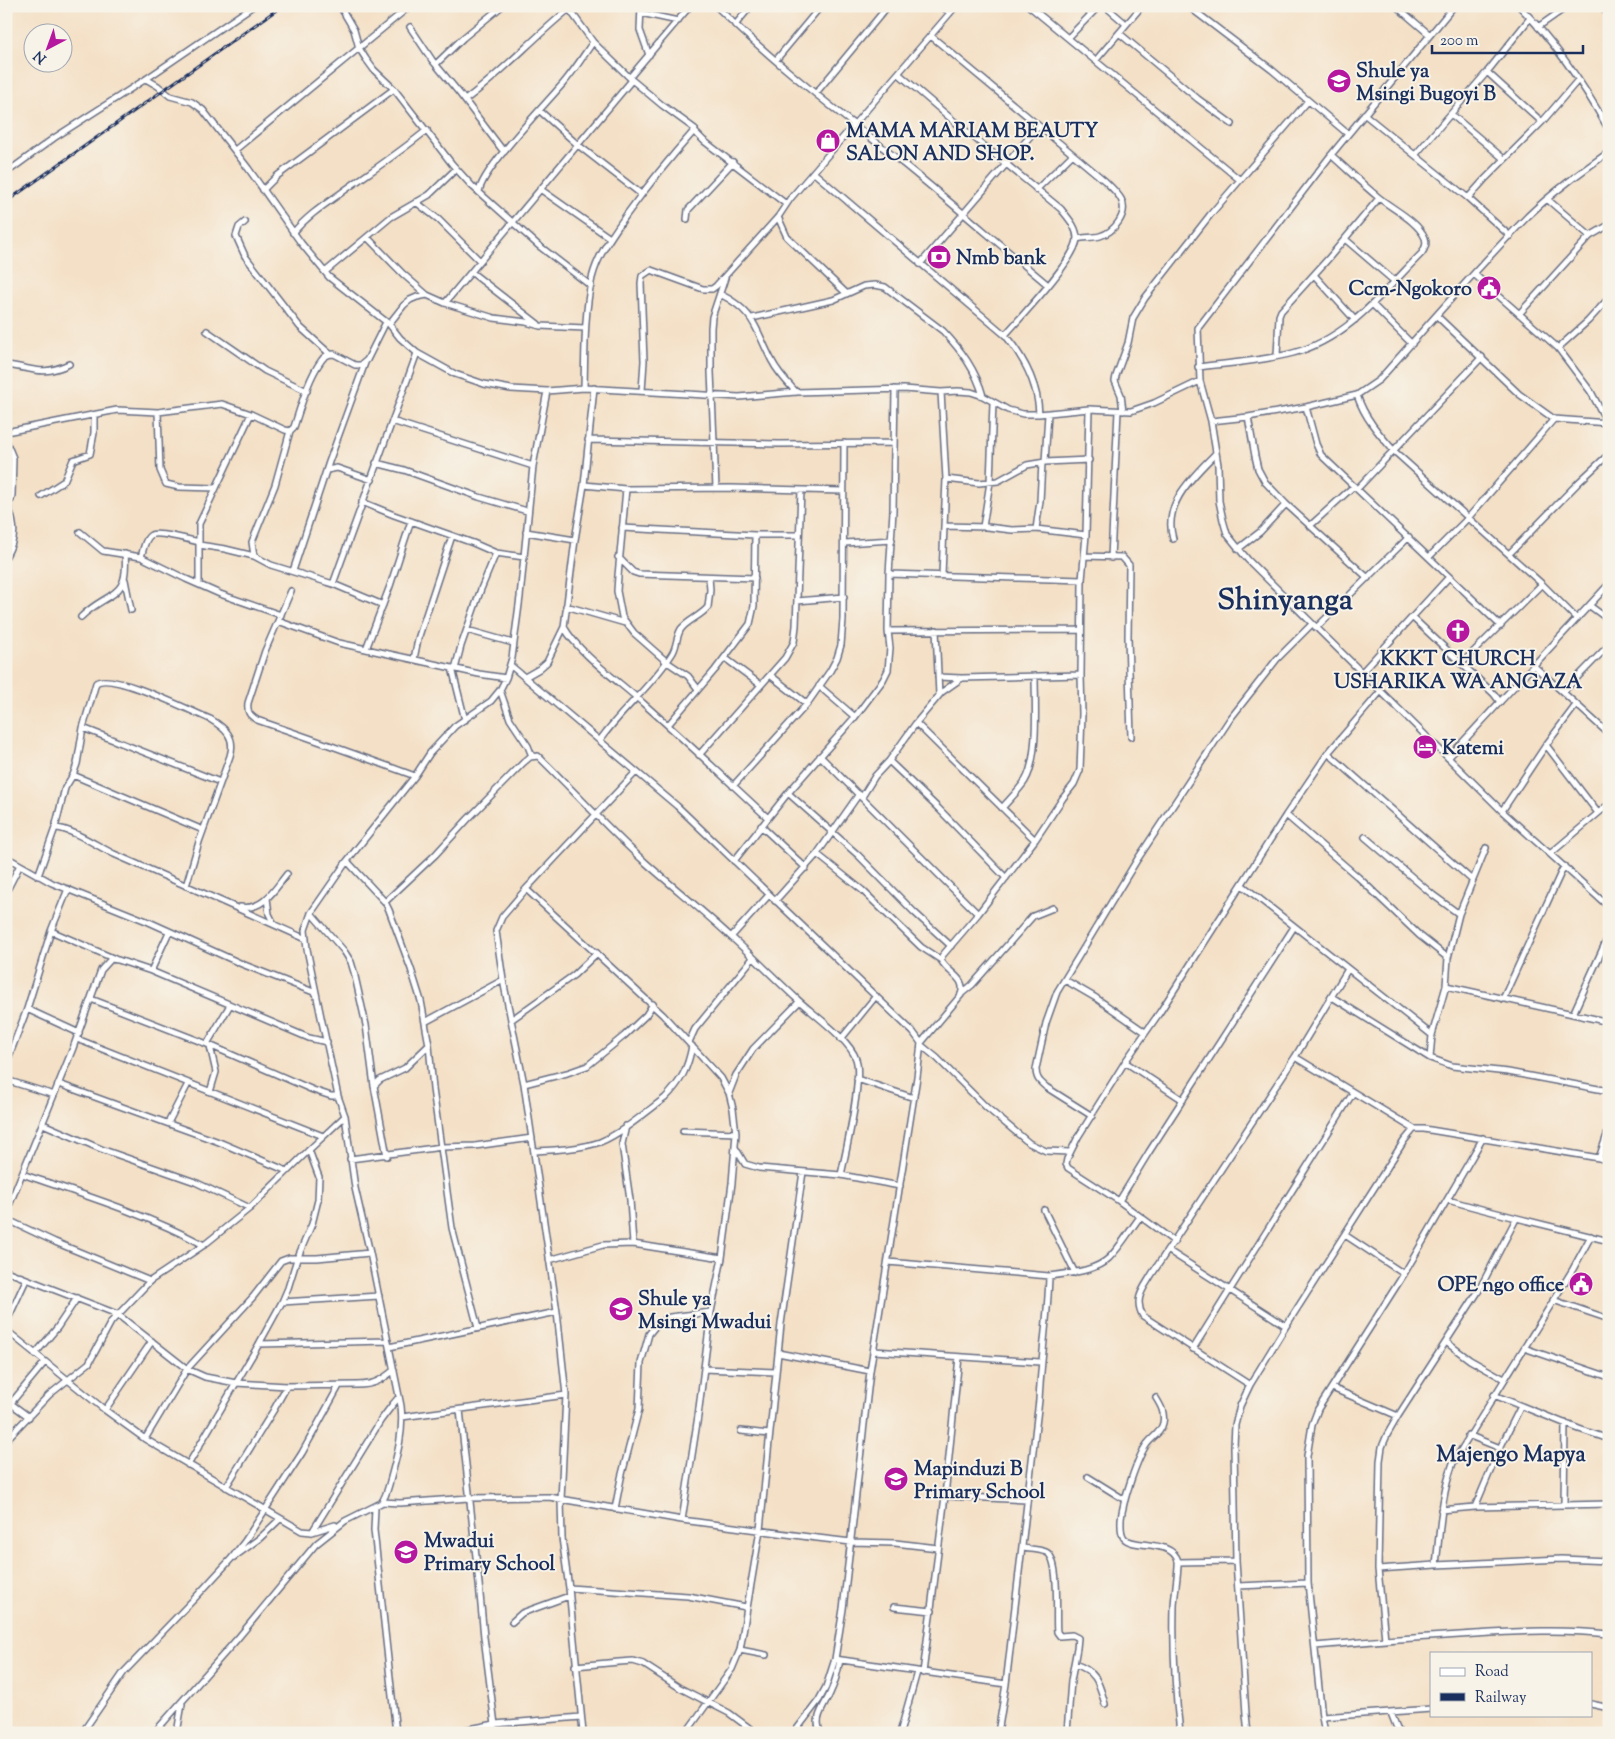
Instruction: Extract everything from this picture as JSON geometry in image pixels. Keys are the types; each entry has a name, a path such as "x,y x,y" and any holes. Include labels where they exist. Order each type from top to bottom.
{"street":[{"path":"6,172 62,132 146,79 253,6"},
{"path":"340,6 354,30 359,48 374,70 394,89 456,169 538,244 591,286"},
{"path":"235,150 359,48 403,8 410,6"},
{"path":"436,64 463,38 502,6"},
{"path":"641,6 640,30 649,56"},
{"path":"445,303 690,6"},
{"path":"716,6 735,25 853,125 905,165 1048,284"},
{"path":"735,25 751,6"},
{"path":"776,60 821,6"},
{"path":"816,93 888,6"},
{"path":"942,6 950,13"},
{"path":"642,391 644,361 642,276 651,270 656,270 704,289 712,289 726,277 778,217 786,204 813,172 956,6"},
{"path":"1029,6 1240,180"},
{"path":"1068,38 1099,6"},
{"path":"1105,6 1126,24"},
{"path":"1096,60 1142,6"},
{"path":"1396,6 1430,34"},
{"path":"1454,6 1331,155 1198,328 1198,367 1216,453 1219,500 1228,534 1238,549 1502,811 1609,907"},
{"path":"1519,6 1538,26 1590,96 1609,130"},
{"path":"1538,26 1568,6"},
{"path":"1602,6 1609,16"},
{"path":"1189,7 1272,70 1348,134"},
{"path":"465,100 484,86 568,8 593,42 631,79 786,204"},
{"path":"641,14 678,21"},
{"path":"1416,154 1487,72 1530,18"},
{"path":"410,27 504,152"},
{"path":"1119,33 1198,99 1232,124"},
{"path":"931,36 1105,181 1121,199 1123,209 1119,222 1107,233 1101,236 1077,239"},
{"path":"479,192 482,182 504,152 568,78 593,42"},
{"path":"1487,72 1542,122"},
{"path":"899,74 1061,209 1074,226 1077,239 1073,252 1005,336"},
{"path":"146,79 173,98 187,100 198,105 235,150 293,233 324,272 341,288 388,323 400,338 417,353 455,374 484,384 511,389 594,388 740,398 796,392 895,389 941,392 964,391 983,396 1008,410 1024,414 1048,414 1089,409 1131,411 1154,403 1200,381"},
{"path":"1468,198 1542,122 1578,80"},
{"path":"263,190 277,176 394,89"},
{"path":"1111,558 1122,395 1115,381 1128,343 1133,318 1145,298 1240,180 1308,101"},
{"path":"540,111 641,194"},
{"path":"1364,114 1416,154 1510,236"},
{"path":"1451,114 1504,159"},
{"path":"920,264 1039,126"},
{"path":"293,233 321,207 372,170 404,150 426,130"},
{"path":"584,388 585,328 592,277 599,257 641,194 694,131"},
{"path":"1210,421 1248,417 1306,407 1357,395 1379,380 1474,274 1548,199 1609,152"},
{"path":"1036,190 1072,155"},
{"path":"1198,367 1293,353 1322,342 1355,320 1373,305 1422,253 1426,246 1425,238 1419,230 1404,216 1379,198 1331,155"},
{"path":"687,219 688,210 733,162"},
{"path":"324,272 391,217 429,195 456,169"},
{"path":"813,172 1005,336 1024,361 1032,377 1036,390 1039,414"},
{"path":"540,189 610,238"},
{"path":"1277,356 1281,311 1379,198"},
{"path":"1548,199 1590,236"},
{"path":"416,202 438,220 480,261"},
{"path":"778,217 787,237 846,293"},
{"path":"245,222 239,227 236,236 245,256 300,327 330,354 355,364 361,365 365,362"},
{"path":"1519,314 1590,236 1609,225"},
{"path":"367,237 402,274 427,295 445,303 494,318 526,322 540,326 585,328"},
{"path":"1345,239 1394,281"},
{"path":"471,272 540,326"},
{"path":"1474,274 1558,348 1591,392 1608,423"},
{"path":"1314,275 1355,320"},
{"path":"716,488 711,328 712,318 726,277"},
{"path":"752,318 833,300 864,286 875,285 885,287 916,312 943,330 973,370 983,396"},
{"path":"720,294 743,308 752,318 772,362 778,372 796,392"},
{"path":"293,571 365,362 388,323 404,305 410,300 427,295"},
{"path":"1558,348 1588,321 1609,298"},
{"path":"1373,305 1412,344"},
{"path":"1437,316 1519,394 1554,419 1608,423"},
{"path":"207,331 265,371 307,391"},
{"path":"333,584 417,353"},
{"path":"254,556 252,542 275,485 290,430 294,427 320,361 330,354"},
{"path":"1311,525 1394,450 1482,357"},
{"path":"6,366 46,372 69,364"},
{"path":"525,677 547,662 564,627 584,484 594,388"},
{"path":"734,861 788,793 855,717 883,680 888,670 890,648 888,631 888,574 892,540 895,389"},
{"path":"6,1330 105,1410 145,1439 302,1531 312,1532 345,1521 375,1508 382,1502 397,1456 402,1417 400,1398 370,1253 354,1188 345,1116 338,1096 305,930 311,913 347,861 415,776 430,753 455,726 491,701 500,690 506,678 510,666 524,557 527,511 533,466 547,390"},
{"path":"941,392 946,479 942,575"},
{"path":"1357,395 1363,410 1377,432 1394,450 1542,584 1577,619"},
{"path":"983,527 990,482 993,403"},
{"path":"6,432 117,410 158,412 222,404 290,430"},
{"path":"1306,407 1316,444 1322,456 1409,537 1500,626"},
{"path":"941,960 942,956 978,914 1035,840 1074,784 1080,770 1082,580 1086,536 1089,409"},
{"path":"158,412 160,470 166,484 179,487 216,488"},
{"path":"198,584 199,524 252,414"},
{"path":"1036,529 1048,414"},
{"path":"41,496 64,481 73,460 90,454 94,433 94,415"},
{"path":"1248,417 1258,469 1265,482 1286,504 1368,578"},
{"path":"1429,558 1468,518 1554,419"},
{"path":"392,421 533,466"},
{"path":"588,440 779,444 893,443"},
{"path":"6,441 13,458 12,495 7,506 14,528 14,539 6,556"},
{"path":"733,786 807,704 837,658 842,632 844,597 844,443"},
{"path":"1173,539 1170,528 1175,504 1183,490 1216,453"},
{"path":"1508,554 1609,454"},
{"path":"946,479 998,481 1027,465 1043,462 1089,460"},
{"path":"376,463 404,470 479,497 527,511"},
{"path":"327,470 338,468 372,480"},
{"path":"584,484 626,489 716,488 843,491"},
{"path":"626,489 618,558 618,598 622,617 634,633 667,662 688,676 698,689"},
{"path":"700,755 785,658 794,642 801,490"},
{"path":"362,502 496,553 524,557"},
{"path":"1238,549 1260,532 1286,504"},
{"path":"366,649 383,605 410,521"},
{"path":"944,526 1012,530 1036,529 1086,536"},
{"path":"622,528 800,536"},
{"path":"80,532 103,551 141,557 198,584 281,615"},
{"path":"526,532 575,540"},
{"path":"141,557 149,537 153,534 172,536 254,556 271,565 333,584 383,605"},
{"path":"668,725 746,632 753,618 755,535"},
{"path":"414,659 418,639 452,536"},
{"path":"1092,1116 1039,1082 1036,1076 1046,1023 1057,992 1137,860 1230,719 1277,659 1368,578 1409,537"},
{"path":"845,543 892,540"},
{"path":"465,720 454,668 487,571 496,553"},
{"path":"125,554 125,580 131,610"},
{"path":"1084,556 1122,557 1129,566 1128,637 1131,737"},
{"path":"618,558 633,572 639,574 755,578"},
{"path":"888,574 1082,580"},
{"path":"600,740 614,721 638,698 667,662 674,652 682,629 708,607 709,577"},
{"path":"1362,672 1449,577"},
{"path":"81,617 94,605 111,597 125,580"},
{"path":"1461,664 1542,584"},
{"path":"1448,758 1609,584"},
{"path":"291,591 265,651 248,703 247,710 250,715 257,720 327,743 415,776"},
{"path":"797,601 844,597"},
{"path":"566,606 626,623"},
{"path":"1590,606 1609,620"},
{"path":"1412,618 1494,694 1500,702"},
{"path":"278,621 339,643 506,678"},
{"path":"564,627 594,661 668,725 768,818"},
{"path":"467,630 513,643"},
{"path":"936,630 939,695"},
{"path":"888,631 1081,630"},
{"path":"1563,692 1609,645"},
{"path":"725,658 761,685"},
{"path":"1534,665 1609,734"},
{"path":"510,666 677,806 913,1032 921,1044 986,1107 1029,1143 1046,1151 1070,1152"},
{"path":"770,675 807,704"},
{"path":"938,677 1081,675"},
{"path":"1002,808 1024,782 1030,770 1036,718 1034,676"},
{"path":"775,901 806,868 832,831 889,761 939,695 962,678"},
{"path":"38,876 55,828 65,788 73,775 82,728 98,681 114,682 140,689 210,719 231,737 232,749 203,830 186,886"},
{"path":"819,686 855,717"},
{"path":"500,690 510,719 528,746 532,756"},
{"path":"1175,1242 1119,1201 1068,1168 1067,1159 1125,1062 1160,1012 1286,815 1328,753 1381,691"},
{"path":"1502,811 1546,745 1576,705"},
{"path":"916,723 1035,840"},
{"path":"82,728 220,782"},
{"path":"1546,745 1598,813"},
{"path":"1328,753 1472,880"},
{"path":"385,902 413,878 503,783 532,756 538,756 645,862 731,937 853,1052 857,1060 857,1079 841,1175"},
{"path":"820,756 978,914"},
{"path":"889,761 1006,878"},
{"path":"583,1733 562,1538 561,1500 566,1396 557,1312 524,1084 496,931 502,918 526,889 636,772"},
{"path":"73,775 203,830"},
{"path":"788,793 832,831 951,946"},
{"path":"1550,854 1609,804"},
{"path":"1286,815 1358,877 1419,935 1448,958"},
{"path":"761,826 806,868"},
{"path":"55,828 68,830 97,846 306,939"},
{"path":"1365,837 1433,895 1459,914"},
{"path":"1430,1058 1432,1035 1446,986 1448,958 1459,914 1486,848"},
{"path":"817,854 862,890 921,947 941,960 948,970 962,983 961,995"},
{"path":"6,857 38,876 149,922 242,964 316,993"},
{"path":"347,861 385,902 421,1000 429,1045 433,1089 452,1228 478,1328"},
{"path":"6,892 20,866"},
{"path":"1503,999 1564,866"},
{"path":"230,905 250,909 258,906 287,874"},
{"path":"1242,885 1432,1035"},
{"path":"6,1064 51,931 68,889"},
{"path":"526,889 653,1004 721,1078 729,1093 736,1132 736,1149 722,1258 711,1312 682,1520"},
{"path":"731,937 768,895"},
{"path":"267,898 269,914 274,925"},
{"path":"821,1733 818,1727 818,1717 831,1692 838,1659 870,1371 921,1044 961,995 1033,916 1052,908"},
{"path":"311,913 351,962 366,1025 386,1156"},
{"path":"1119,1201 1294,926"},
{"path":"51,931 309,1038 327,1042"},
{"path":"151,971 169,932"},
{"path":"1573,1014 1609,935"},
{"path":"511,1020 574,976 597,954"},
{"path":"534,1151 564,1149 593,1144 626,1126 665,1098 678,1085 686,1071 690,1044 695,1029 753,958"},
{"path":"6,1213 59,1084 103,967 109,961 115,959"},
{"path":"1250,1385 1143,1316 1138,1308 1138,1301 1141,1292 1294,1057 1348,969"},
{"path":"425,1022 504,980"},
{"path":"1065,980 1096,998 1145,1032"},
{"path":"1446,986 1609,1022"},
{"path":"841,1039 876,996"},
{"path":"1332,997 1430,1058 1452,1066 1508,1072 1609,1091"},
{"path":"91,999 209,1045 313,1090 331,1096 338,1096"},
{"path":"729,1093 740,1069 753,1049 799,1002"},
{"path":"524,1084 587,1066 624,1036 646,1015 653,1004"},
{"path":"210,1092 216,1072 209,1045 230,1005"},
{"path":"26,1009 79,1033"},
{"path":"76,1040 323,1136"},
{"path":"374,1086 380,1080 405,1068 429,1045"},
{"path":"1294,1057 1414,1129 1483,1138 1609,1160"},
{"path":"1125,1062 1183,1100"},
{"path":"857,1079 914,1098"},
{"path":"6,1080 54,1095"},
{"path":"59,1084 245,1152 287,1171"},
{"path":"168,1123 188,1084"},
{"path":"1193,1349 1353,1093"},
{"path":"6,1440 67,1379 80,1371 90,1360 117,1314 150,1281 204,1245 250,1208 345,1116"},
{"path":"43,1124 101,1149 195,1182 250,1208"},
{"path":"626,1126 622,1144 630,1200 633,1244"},
{"path":"1248,1733 1236,1561 1234,1446 1235,1425 1240,1406 1250,1385 1286,1326 1404,1141 1414,1129"},
{"path":"1599,1158 1609,1129"},
{"path":"683,1131 736,1132"},
{"path":"350,1159 532,1138"},
{"path":"1325,1733 1308,1583 1308,1441 1318,1409 1404,1274 1483,1138"},
{"path":"736,1149 745,1164 751,1166 841,1175 900,1186"},
{"path":"188,1465 282,1302 312,1224 319,1194 319,1178 308,1150"},
{"path":"686,1733 732,1669 740,1650 760,1530 778,1354 803,1172"},
{"path":"22,1174 174,1228 204,1245"},
{"path":"6,1193 13,1197"},
{"path":"1448,1200 1516,1219 1609,1241"},
{"path":"1044,1210 1075,1273"},
{"path":"888,1262 1050,1276 1075,1273 1102,1263 1110,1257 1140,1217"},
{"path":"6,1219 55,1242 150,1281"},
{"path":"1385,1639 1378,1570 1380,1461 1382,1447 1398,1416 1478,1292 1516,1219"},
{"path":"1345,1235 1404,1274"},
{"path":"1436,1565 1441,1510 1453,1463 1468,1435 1524,1348 1591,1236"},
{"path":"548,1260 603,1245 633,1244 722,1258"},
{"path":"1169,1251 1286,1326"},
{"path":"145,1439 187,1368 253,1297 282,1262 290,1258 370,1253"},
{"path":"6,1271 117,1314 187,1368 205,1377 236,1383 287,1386 339,1386 374,1384 394,1370"},
{"path":"998,1733 1006,1684 1039,1400 1040,1362 1048,1313 1050,1276"},
{"path":"6,1323 26,1280"},
{"path":"282,1302 379,1296"},
{"path":"35,1354 57,1328 77,1298"},
{"path":"1553,1300 1609,1319"},
{"path":"259,1344 389,1344 557,1312"},
{"path":"615,1509 620,1478 638,1415 641,1363 649,1334 657,1324 670,1317 711,1312"},
{"path":"105,1410 152,1341"},
{"path":"1446,1342 1470,1360 1504,1379"},
{"path":"1524,1348 1609,1377"},
{"path":"874,1352 1040,1362"},
{"path":"778,1354 870,1371"},
{"path":"900,1733 920,1672 932,1611 938,1548 946,1496 959,1357"},
{"path":"29,1417 9,1402 45,1362"},
{"path":"704,1369 776,1372"},
{"path":"226,1487 287,1386"},
{"path":"82,1733 124,1672 231,1559 302,1453 339,1386"},
{"path":"1332,1388 1398,1416"},
{"path":"1494,1395 1609,1439"},
{"path":"402,1417 566,1396"},
{"path":"312,1532 381,1420 400,1398"},
{"path":"1156,1398 1164,1415 1162,1428 1146,1446 1137,1465 1125,1500 1121,1519 1123,1537 1127,1540 1168,1550 1178,1562 1174,1598 1174,1662 1180,1733"},
{"path":"1475,1507 1500,1448 1521,1406"},
{"path":"460,1410 496,1733"},
{"path":"1564,1505 1565,1423"},
{"path":"741,1432 769,1434"},
{"path":"1468,1435 1500,1448"},
{"path":"1088,1477 1125,1500"},
{"path":"946,1496 1027,1500"},
{"path":"382,1502 400,1503 469,1498 549,1497 682,1520 851,1542 894,1543 938,1548"},
{"path":"1441,1510 1475,1507 1609,1504"},
{"path":"375,1508 374,1530 396,1733"},
{"path":"231,1559 250,1546 280,1519"},
{"path":"154,1733 242,1634 316,1544 328,1532 345,1521"},
{"path":"1022,1548 1046,1552 1052,1558 1056,1580 1056,1632 1060,1636 1074,1635 1078,1638 1068,1704 1067,1732"},
{"path":"1378,1570 1560,1559 1609,1561"},
{"path":"1178,1562 1236,1561"},
{"path":"1238,1586 1308,1583"},
{"path":"568,1588 688,1596 746,1608"},
{"path":"512,1622 522,1613 569,1596"},
{"path":"894,1607 932,1611"},
{"path":"1315,1646 1385,1639 1527,1630 1584,1631 1609,1634"},
{"path":"740,1650 766,1655"},
{"path":"838,1659 1006,1684"},
{"path":"794,1733 819,1700 838,1659"},
{"path":"575,1666 640,1662 680,1688 729,1713 756,1733"},
{"path":"1074,1664 1090,1671 1099,1686 1104,1704"},
{"path":"177,1733 182,1703"},
{"path":"1592,1704 1609,1708"},
{"path":"1322,1718 1430,1709"},
{"path":"1391,1713 1399,1733"},
{"path":"449,1733 495,1724 581,1717"},
{"path":"1054,1733 1074,1733"}],"railway":[{"path":"6,202 282,6"}],"place":[{"name":"Shule ya Msingi Bugoyi B","path":"1339,81"},
{"name":"MAMA MARIAM BEAUTY SALON AND SHOP.","path":"828,141"},
{"name":"Nmb bank","path":"939,257"},
{"name":"Ccm-Ngokoro","path":"1489,288"},
{"name":"KKKT CHURCH USHARIKA WA ANGAZA","path":"1458,631"},
{"name":"Katemi","path":"1425,747"},
{"name":"OPE ngo office","path":"1581,1284"},
{"name":"Shule ya Msingi Mwadui","path":"621,1309"},
{"name":"Mapinduzi B Primary School","path":"896,1479"},
{"name":"Mwadui Primary School","path":"406,1552"}],"district":[{"name":"Shinyanga","path":"1285,599"},
{"name":"Majengo Mapya","path":"1511,1453"}]}
